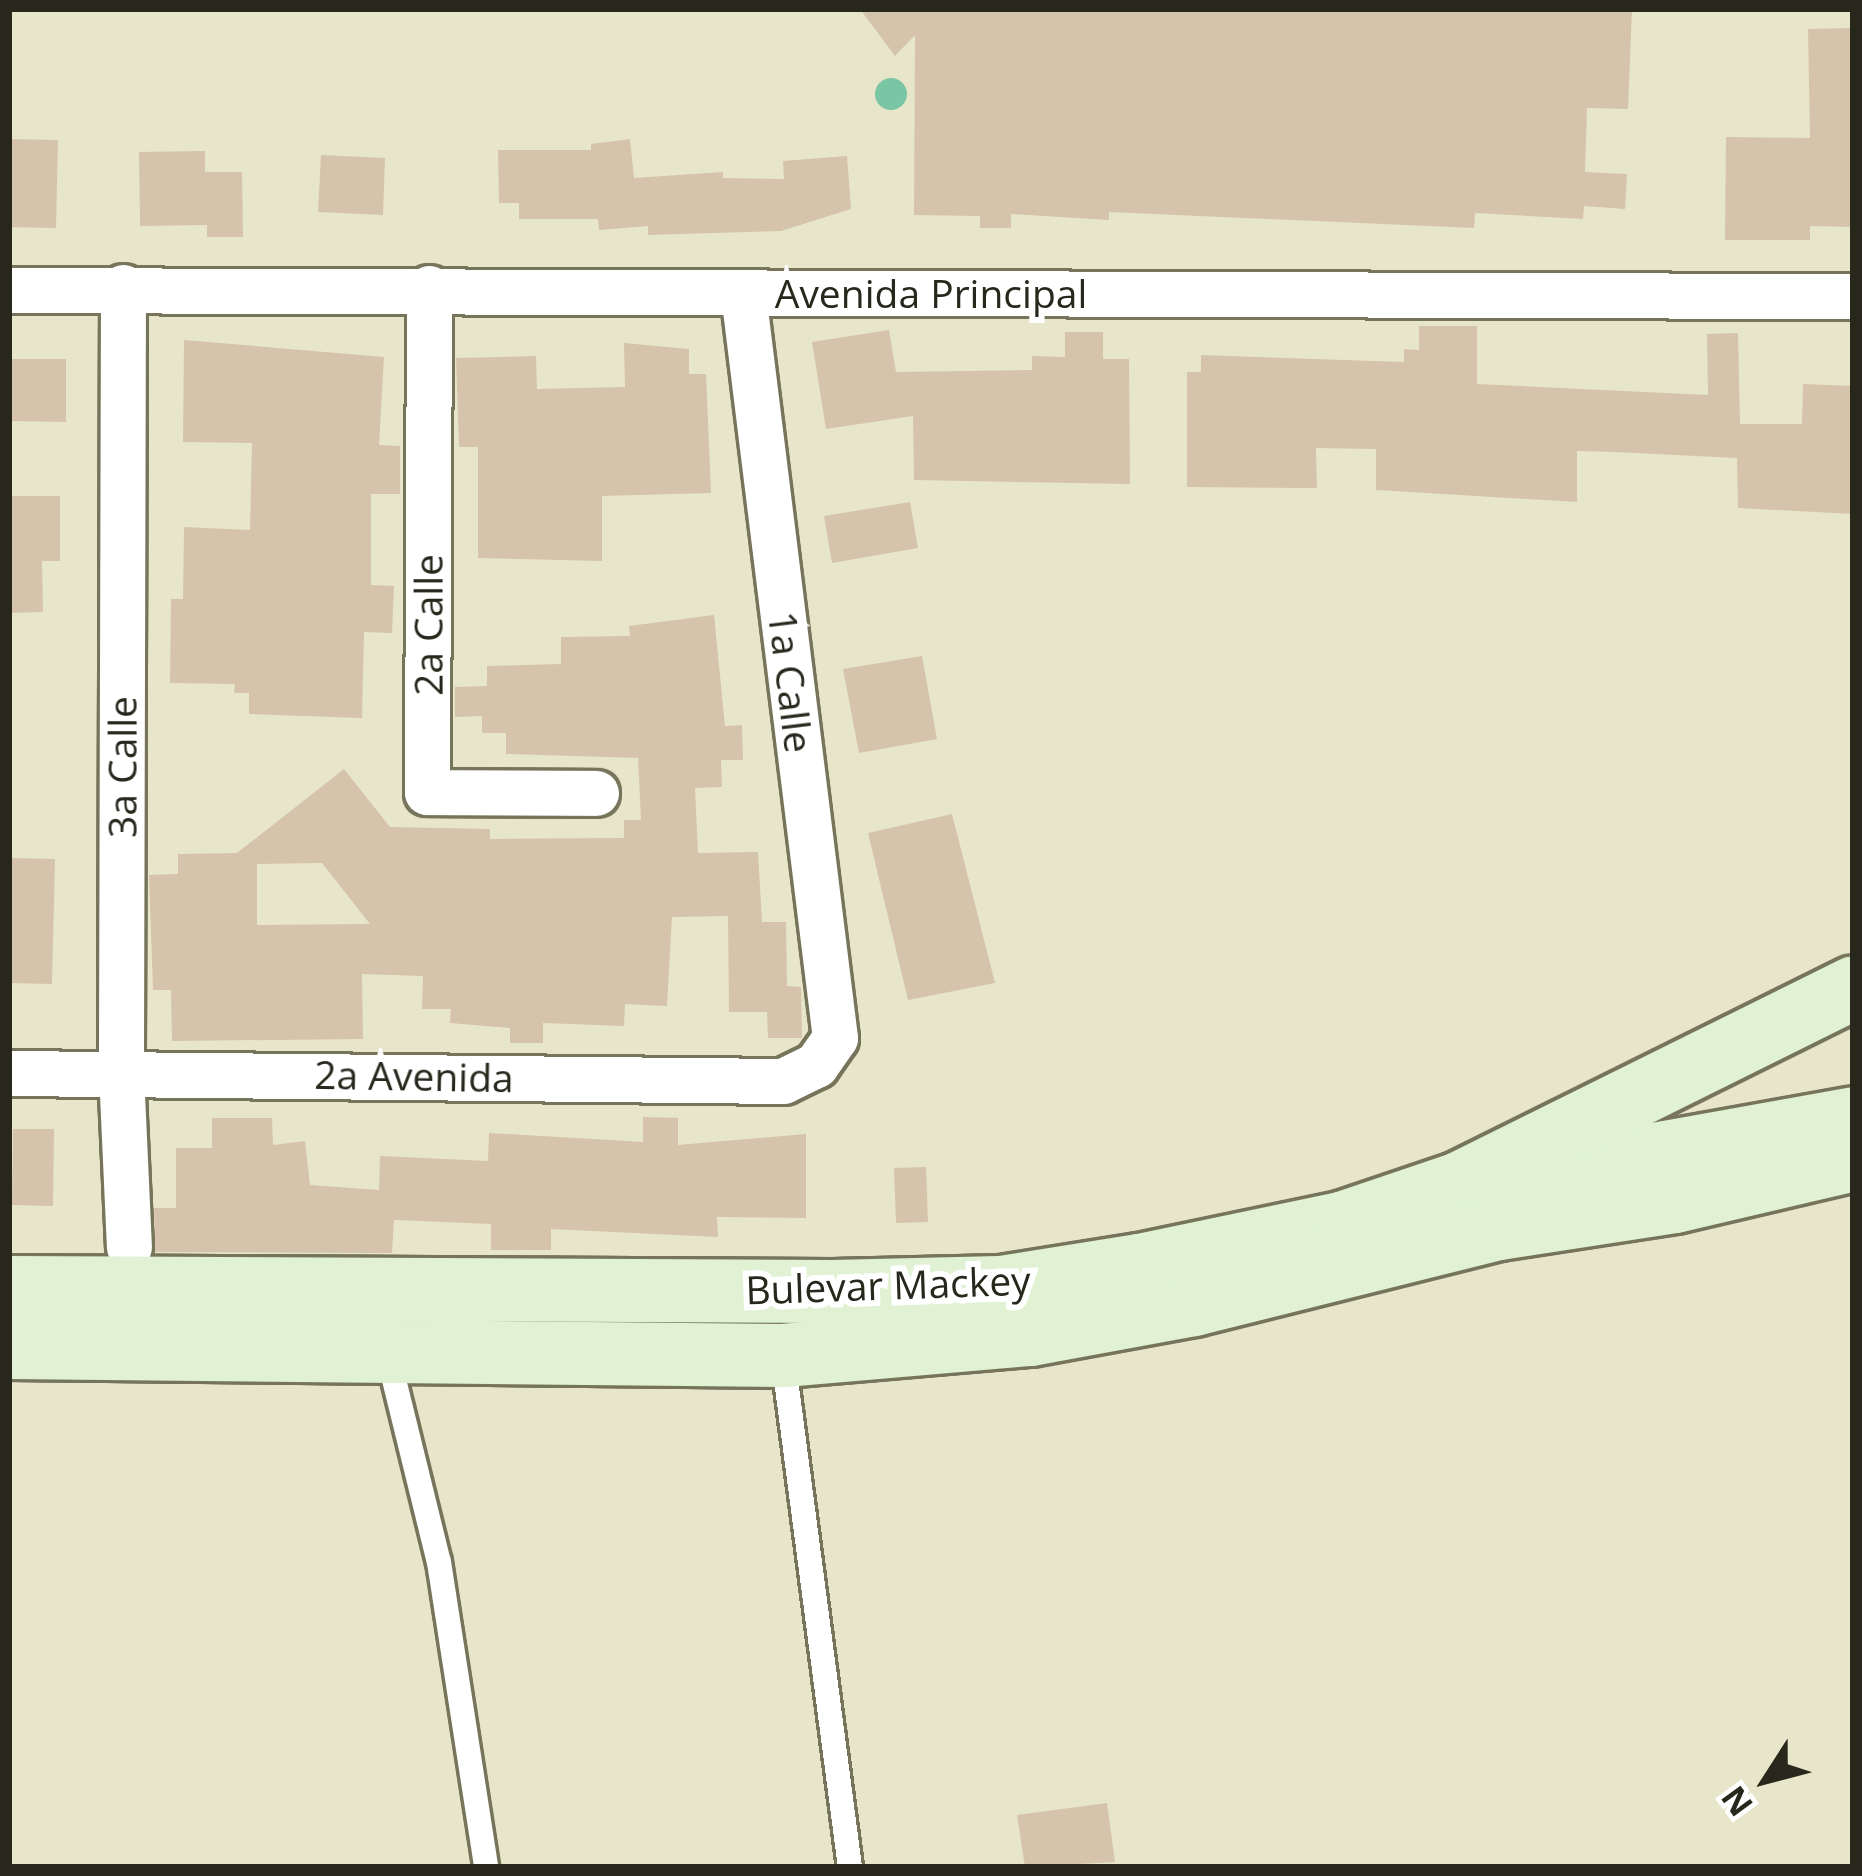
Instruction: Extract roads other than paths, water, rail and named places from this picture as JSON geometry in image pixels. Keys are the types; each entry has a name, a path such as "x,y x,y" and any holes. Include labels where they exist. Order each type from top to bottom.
{"main road":[{"name":"Bulevar Mackey","path":"9,1287 1000,1287 1252,1243 1440,1190 1844,998"},
{"path":"1498,1228 1598,1164 1853,1118"},
{"name":"Bulevar Mackey","path":"9,1347 783,1355 1030,1334 1193,1304 1498,1228 1674,1201 1853,1159"}],"street":[{"name":"3a Calle","path":"123,287 121,1072 129,1247"},
{"name":"2a Calle","path":"429,288 428,792 596,793"},
{"name":"Avenida Principal","path":"9,290 1853,296"},
{"name":"1a Calle","path":"742,293 835,1038 816,1065"},
{"name":"2a Avenida","path":"9,1073 783,1081 816,1065"}],"lane":[{"path":"387,1348 439,1562 486,1867"},
{"path":"783,1355 850,1867"}]}
